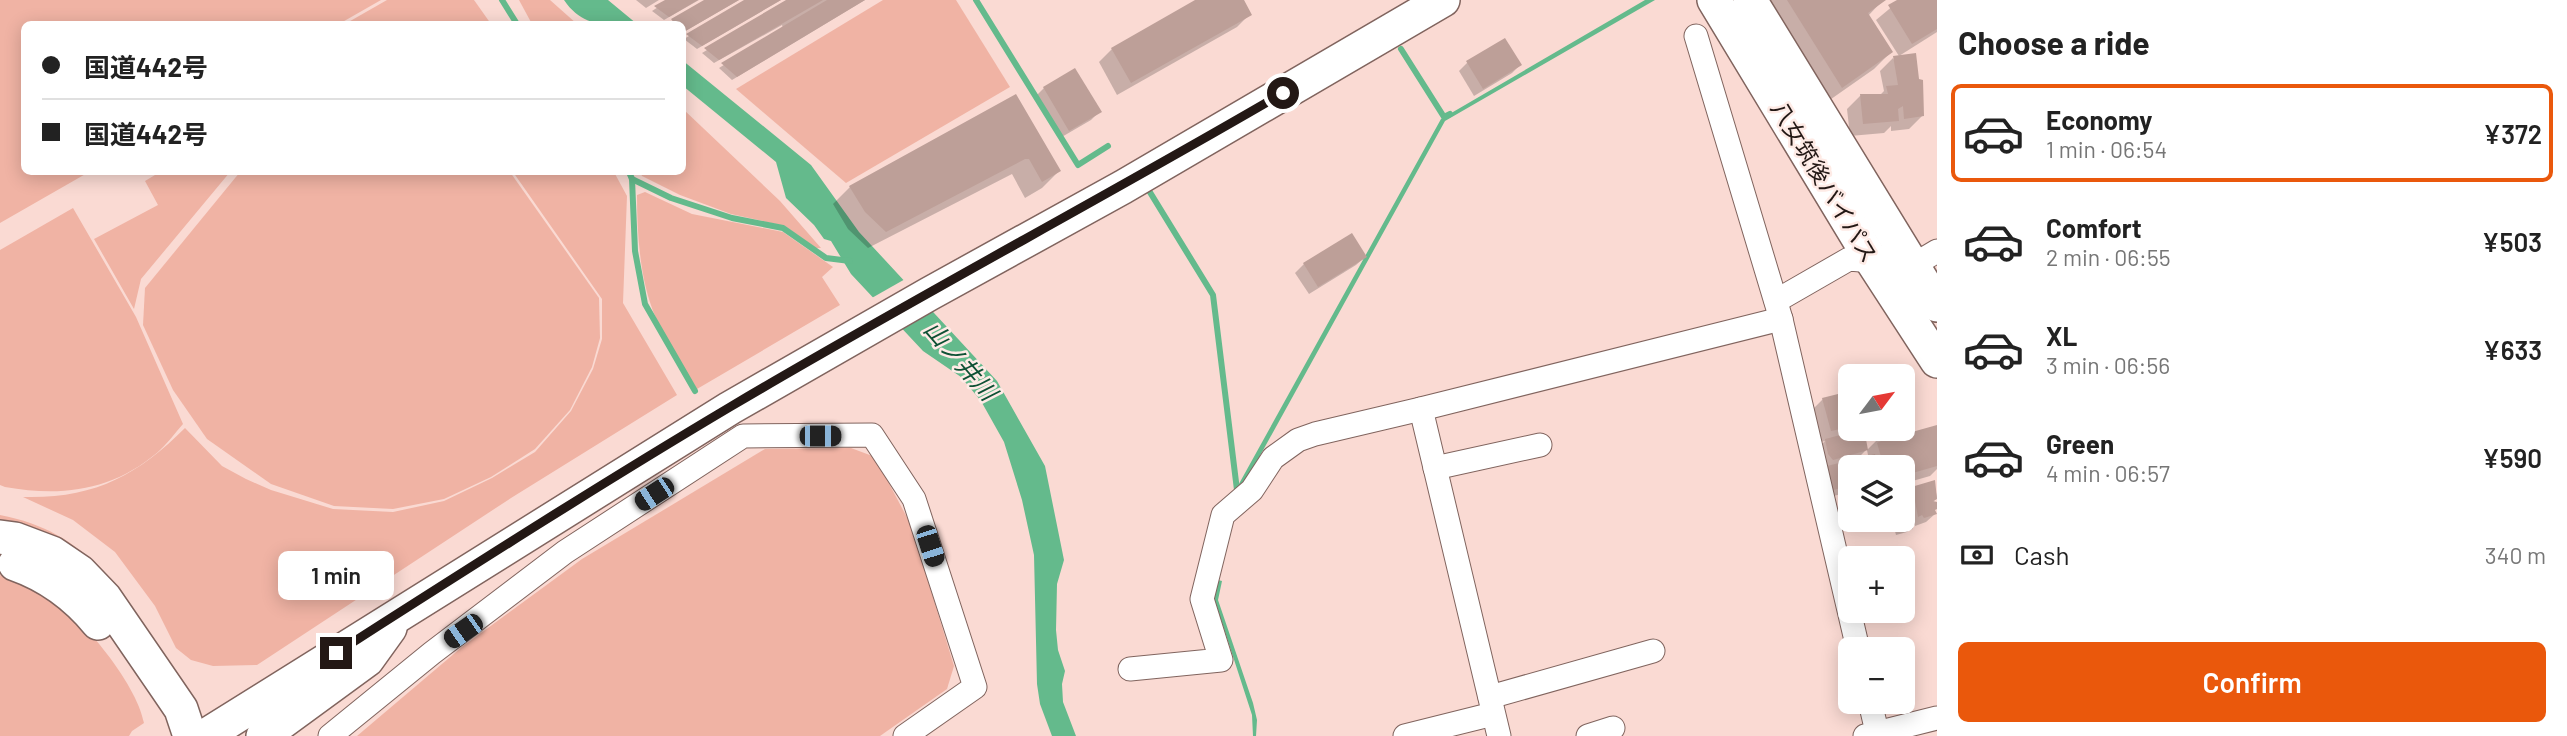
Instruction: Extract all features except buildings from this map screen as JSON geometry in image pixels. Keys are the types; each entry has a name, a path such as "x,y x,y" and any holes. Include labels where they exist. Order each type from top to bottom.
{"highway":[{"path":"205,736 401,611 736,422 884,319 1123,187 1443,0"},
{"name":"八女筑後バイパス","path":"1714,0 1905,256 1937,362"},
{"name":"八女筑後バイパス","path":"1750,0 1905,256 1937,304"},
{"path":"0,537 15,539 52,553 80,572 96,589 181,709 190,736"},
{"path":"0,558 39,572 80,601 111,638 163,722 182,736"},
{"path":"263,736 367,660 401,611"}],"street":[{"path":"1696,36 1778,310 1855,637"},
{"path":"1130,669 1221,660 1202,599 1223,515 1252,490 1273,457 1298,440 1421,409 1778,310 1849,259 1905,256"},
{"path":"1421,409 1494,716"},
{"path":"330,736 432,653 736,422 872,435 914,499 975,687 905,736"},
{"path":"1435,468 1540,445"},
{"path":"1405,736 1494,716 1653,651"},
{"path":"1871,714 1873,735 1937,718"},
{"path":"1588,736 1614,728"}],"shaded area":[{"path":"0,0 381,0 344,21 21,21 21,175 84,175 0,223"},
{"path":"387,0 474,0 489,21 350,21"},
{"path":"519,0 550,0 574,21 530,21"},
{"path":"883,0 956,0 1010,87 846,183 736,89"},
{"path":"686,112 780,201 821,248 816,248 785,226 731,214 680,195 642,176 686,175"},
{"path":"155,175 228,175 141,279 134,309 94,239 158,205 145,181"},
{"path":"238,175 512,175 599,298 600,338 592,367 570,410 535,449 491,477 444,499 393,509 334,506 271,484 207,439 173,390 143,325 145,288"},
{"path":"515,175 616,175 627,196 623,303 677,395 511,498 257,665 213,666 191,660 176,648 155,606 115,552 73,520 23,497 71,494 112,481 149,459 185,428 222,466 271,490 333,509 393,512 444,501 492,478 535,452 571,411 593,369 602,339 602,299"},
{"path":"645,192 692,214 783,232 833,267 822,277 840,305 697,389 665,336 646,289 640,258 637,210 637,195"},
{"path":"73,208 136,317 183,424 161,449 141,465 104,483 66,491 5,487 0,485 0,250"},
{"path":"851,448 875,457 911,525 954,666 947,689 880,736 357,736 462,647 582,559 765,449"},
{"path":"0,515 31,523 80,550 118,589 166,661 0,525"},
{"path":"0,575 41,591 55,600 88,631 130,688 144,723 129,736 0,736"}],"water":[{"path":"564,0 608,0 633,21 590,21 571,9"},
{"path":"1645,0 1655,0 1445,121 1240,492 1235,491 1441,119"},
{"name":"山ノ井川","path":"686,63 811,165 859,232 997,381 1045,466 1064,560 1057,584 1056,630 1058,650 1065,671 1062,684 1063,702 1076,736 1052,736 1040,704 1037,684 1034,555 1022,500 1004,442 981,401 961,377 923,351 851,274 831,241 824,239 814,225 786,198 776,162 686,88"},
{"path":"1218,580 1222,581 1218,600 1253,703 1257,720 1256,736 1253,736 1252,715 1214,598"}],"pier":[{"path":"907,278 935,309 898,330 870,299"}],"waterway":[{"path":"502,0 515,21"},
{"path":"976,0 1078,165 1108,146"},
{"path":"1401,49 1444,117 1450,114"},
{"path":"630,175 635,251 645,304 695,391"},
{"path":"632,179 671,198 732,218 783,228 826,258 850,261"},
{"path":"1148,189 1213,295 1237,490"}],"route":[{"path":"336,653 730,408 1123,187 1283,93"}]}
